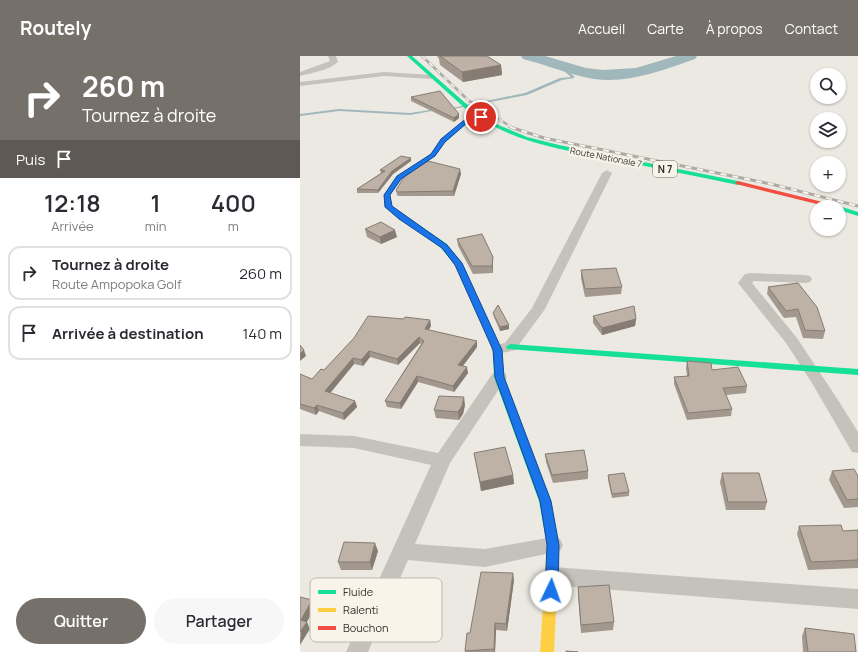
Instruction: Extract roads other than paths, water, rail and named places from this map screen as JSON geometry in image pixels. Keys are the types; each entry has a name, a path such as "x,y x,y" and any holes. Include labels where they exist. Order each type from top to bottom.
{"street":[{"path":"300,74 329,65 334,62 332,56"},
{"name":"N 7","path":"409,56 460,102 481,117"},
{"path":"300,84 384,74 432,77"},
{"path":"481,117 465,122 443,141 433,155 399,178 387,195 388,207 444,246 459,265 497,350 500,377 545,501 553,545 547,652"},
{"name":"Route Nationale 7","path":"481,117 494,125 525,138 559,147 771,190 810,200"},
{"path":"510,348 538,309 607,173"},
{"name":"Route Nationale 7","path":"846,210 858,214"},
{"path":"805,279 750,277 745,283 761,300 811,369 858,447"},
{"path":"497,350 510,348 858,372"},
{"path":"390,578 442,461 500,377"},
{"path":"300,440 354,442 442,461"},
{"path":"402,551 486,558 553,545"},
{"path":"552,576 858,599"},
{"path":"357,652 361,642"}],"waterway":[{"path":"528,56 576,70 603,75 636,72 658,67 690,56"},
{"path":"448,109 526,94 561,79 573,77 565,71 575,69"},
{"path":"300,115 339,110 410,114 436,110"}],"railway":[{"path":"422,56 468,100 513,128"},
{"path":"513,128 544,138 771,184 858,206"}]}
